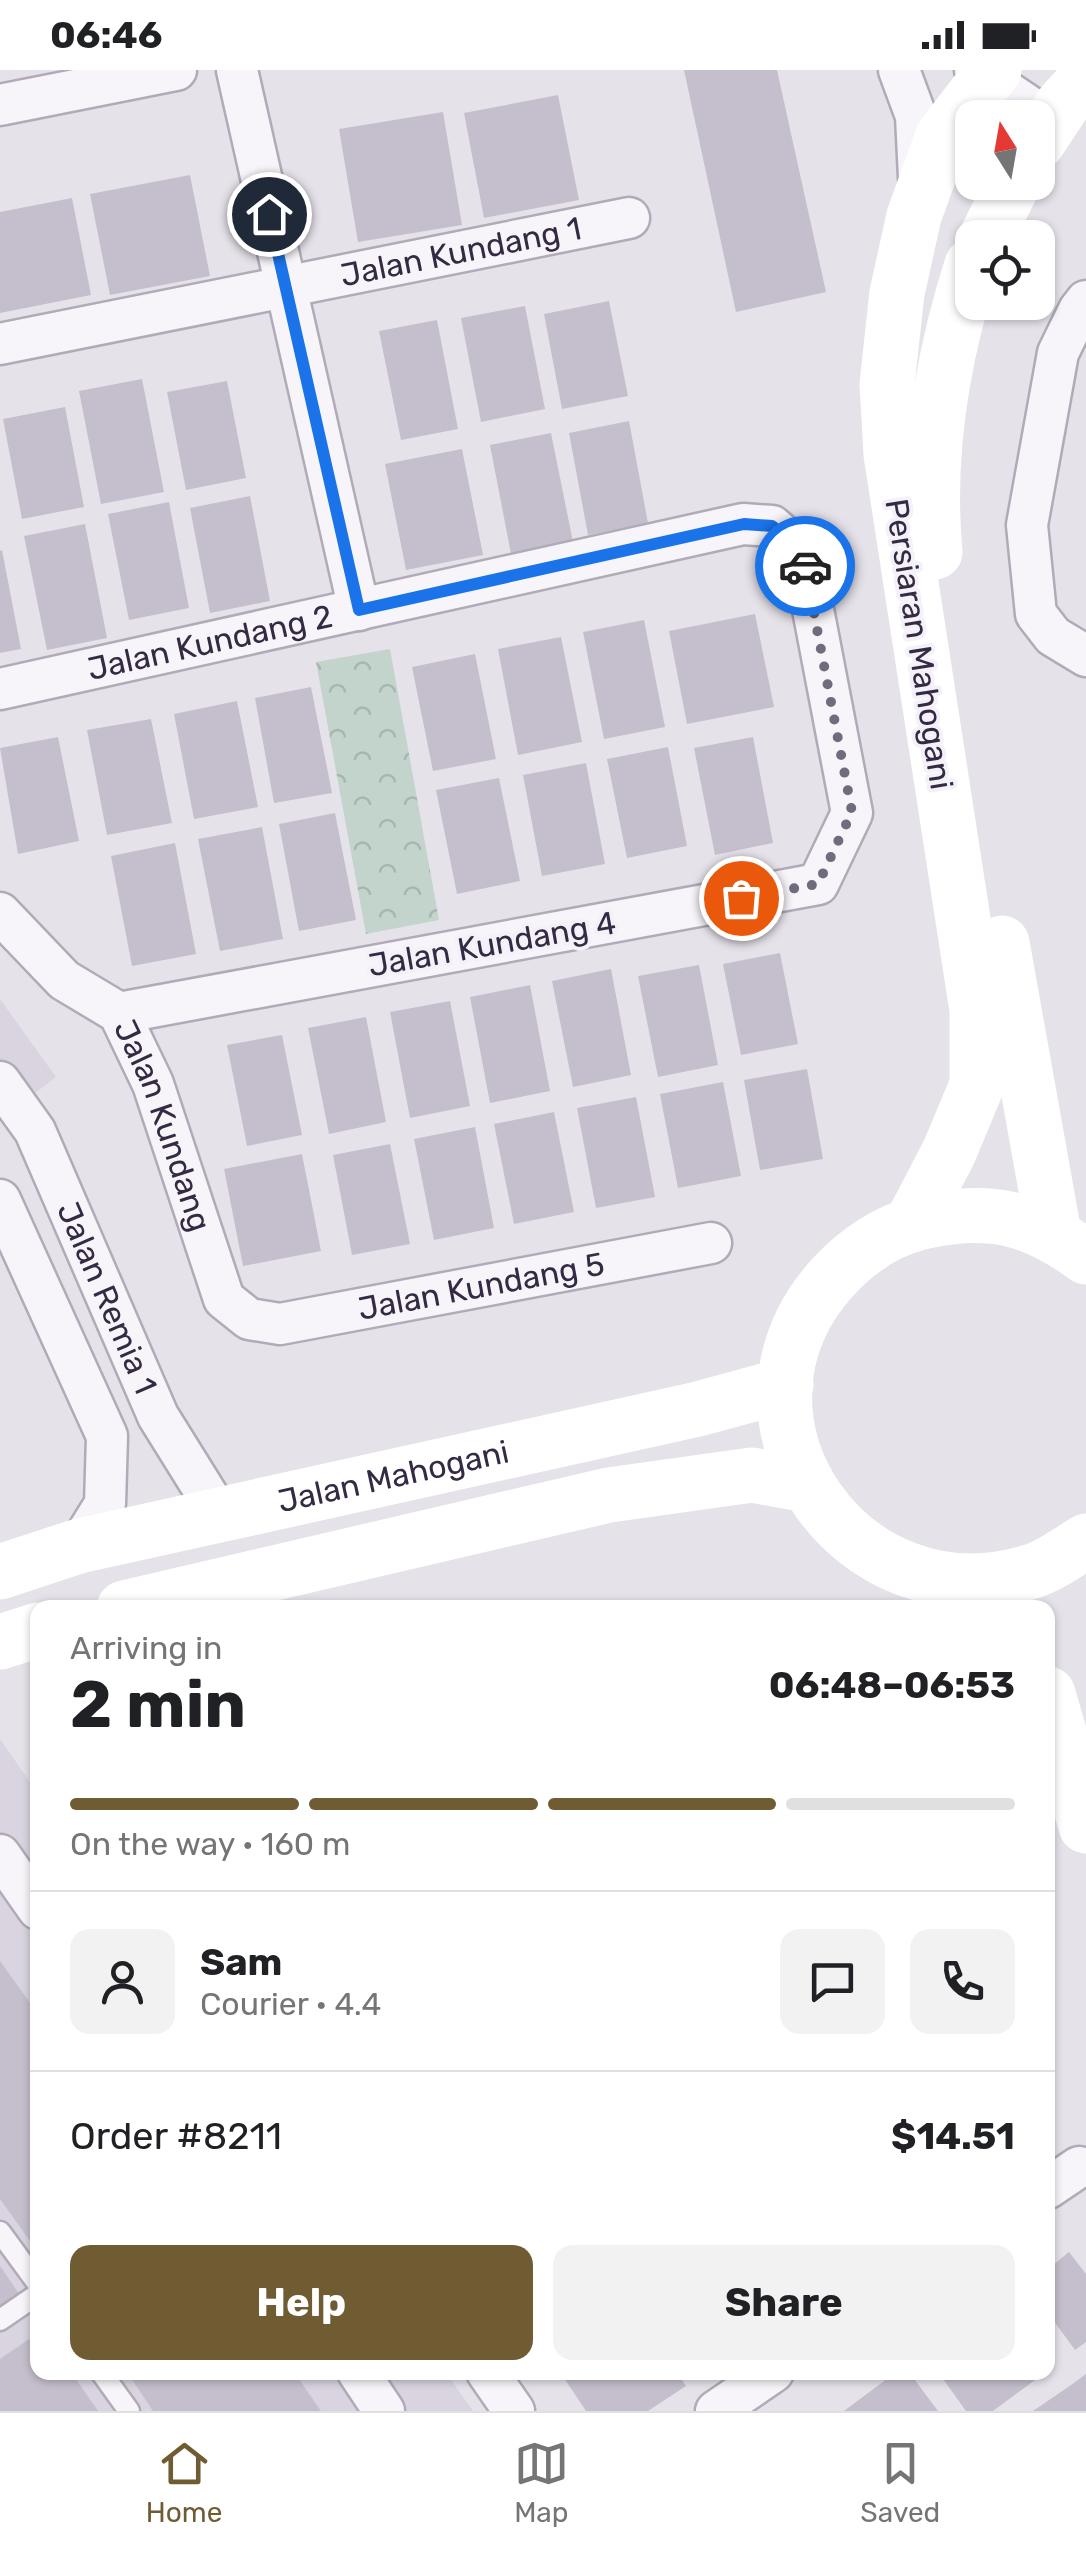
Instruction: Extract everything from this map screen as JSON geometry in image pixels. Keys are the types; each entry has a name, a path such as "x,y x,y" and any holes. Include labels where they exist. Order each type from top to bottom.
{"main road":[{"name":"Persiaran Mahogani","path":"911,1225 950,1152 977,1085 977,1010 891,454 887,384 897,293 917,207 943,136 986,73"},
{"path":"1055,117 1086,79"},
{"name":"Persiaran Mahogani","path":"958,320 939,398 932,523 938,588 1070,1246"},
{"path":"1070,1246 1020,1221 983,1215 947,1216 911,1225 878,1240 849,1260 805,1316 792,1350 786,1385 789,1436 806,1484 836,1525 875,1556 921,1576 982,1595 1086,1541"},
{"name":"Jalan Mahogani","path":"0,1572 78,1546 698,1409 786,1385"},
{"name":"Jalan Mahogani","path":"158,1600 609,1494 752,1475 806,1484"},
{"path":"0,1642 30,1633"},
{"path":"1055,1718 1086,1826"}],"street":[{"path":"0,105 176,70"},
{"path":"236,70 359,610"},
{"path":"900,70 916,116 920,158 917,207"},
{"path":"986,73 1013,100"},
{"name":"Jalan Kundang 1","path":"0,344 629,218"},
{"path":"1086,302 1078,310 1058,353 1027,525 1036,614 1053,636 1086,656"},
{"name":"Jalan Kundang 2","path":"0,689 744,524 772,526 802,552 852,812 838,840"},
{"name":"Jalan Kundang 4","path":"119,1013 818,884 838,840"},
{"name":"Jalan Kundang","path":"0,913 64,980 119,1013 153,1084 224,1299 249,1320"},
{"name":"Jalan Remia 1","path":"3,1092 35,1131 158,1416 220,1514"},
{"name":"Jalan Remia 1","path":"0,1200 107,1436 105,1504 78,1546"},
{"name":"Jalan Kundang 5","path":"249,1320 280,1324 711,1242"},
{"path":"0,1855 30,1898"},
{"path":"363,2380 384,2411"},
{"path":"493,2380 514,2411"},
{"path":"716,2411 761,2380"}],"lane":[{"path":"0,2232 30,2273"},
{"path":"0,2320 30,2299"},
{"path":"107,2380 129,2411"}],"shaded area":[{"path":"0,999 56,1077 0,1120"},
{"path":"0,1739 30,1782 30,2380 451,2380 473,2411 0,2411"}],"green space":[{"path":"390,649 439,920 366,934 316,662"}],"building":[{"path":"684,70 777,70 826,292 736,312"},
{"path":"558,95 579,200 484,218 464,113"},
{"path":"443,112 462,225 358,242 339,129"},
{"path":"190,175 210,276 110,295 90,194"},
{"path":"72,198 91,295 0,313 0,212"},
{"path":"609,301 628,396 562,409 544,314"},
{"path":"525,306 545,409 481,422 461,318"},
{"path":"437,320 458,429 401,440 379,331"},
{"path":"142,379 164,492 101,504 79,391"},
{"path":"227,381 246,478 186,490 167,392"},
{"path":"65,407 84,507 22,519 3,419"},
{"path":"629,421 648,523 588,535 569,433"},
{"path":"551,433 573,542 511,554 490,445"},
{"path":"462,449 483,555 406,570 385,464"},
{"path":"250,496 270,601 210,613 190,508"},
{"path":"169,502 189,608 129,620 108,514"},
{"path":"85,524 107,638 47,650 24,536"},
{"path":"0,551 21,649 0,653"},
{"path":"755,614 774,707 687,724 669,631"},
{"path":"644,620 665,727 604,739 583,632"},
{"path":"561,637 582,742 518,755 498,649"},
{"path":"475,654 496,759 433,771 412,667"},
{"path":"311,687 332,793 274,803 255,698"},
{"path":"237,701 258,807 194,819 174,714"},
{"path":"151,719 172,823 107,835 87,730"},
{"path":"58,737 79,841 18,854 0,748"},
{"path":"753,737 773,843 715,855 694,748"},
{"path":"668,747 687,846 627,858 607,759"},
{"path":"586,763 605,864 542,876 523,775"},
{"path":"499,778 520,881 457,894 436,790"},
{"path":"335,813 356,920 299,931 279,824"},
{"path":"262,827 283,939 220,951 198,839"},
{"path":"175,843 196,954 132,966 111,856"},
{"path":"780,953 798,1044 741,1055 723,964"},
{"path":"699,965 718,1065 658,1077 638,976"},
{"path":"611,969 631,1075 573,1087 552,981"},
{"path":"530,985 550,1091 490,1103 470,997"},
{"path":"450,1001 470,1106 410,1118 390,1012"},
{"path":"366,1017 386,1122 329,1134 308,1028"},
{"path":"282,1035 302,1135 247,1146 227,1045"},
{"path":"807,1069 823,1159 760,1170 744,1080"},
{"path":"723,1082 741,1176 678,1188 660,1094"},
{"path":"636,1097 655,1197 596,1208 577,1108"},
{"path":"554,1112 574,1212 514,1224 494,1124"},
{"path":"475,1127 494,1228 434,1240 414,1139"},
{"path":"390,1144 410,1244 352,1255 333,1155"},
{"path":"302,1154 321,1251 243,1266 224,1169"},
{"path":"0,1961 30,2003 30,2241 0,2199"},
{"path":"1069,2252 1086,2274 1086,2342 1075,2350 1055,2323 1055,2263"},
{"path":"0,2266 22,2298 0,2313"},
{"path":"30,2338 30,2380 77,2380 98,2411 0,2411 0,2359"},
{"path":"1086,2374 1086,2411 1033,2411 1071,2385"},
{"path":"132,2380 300,2380 321,2411 153,2411"},
{"path":"565,2380 682,2380 686,2386 648,2411 586,2411"},
{"path":"885,2380 915,2380 938,2411 844,2411"},
{"path":"944,2380 1035,2380 993,2411 966,2411"}],"way so far":[{"path":"741,898 818,884 852,812 805,566"}],"route":[{"path":"269,214 359,610 744,524 772,526 802,552 805,566"}]}
